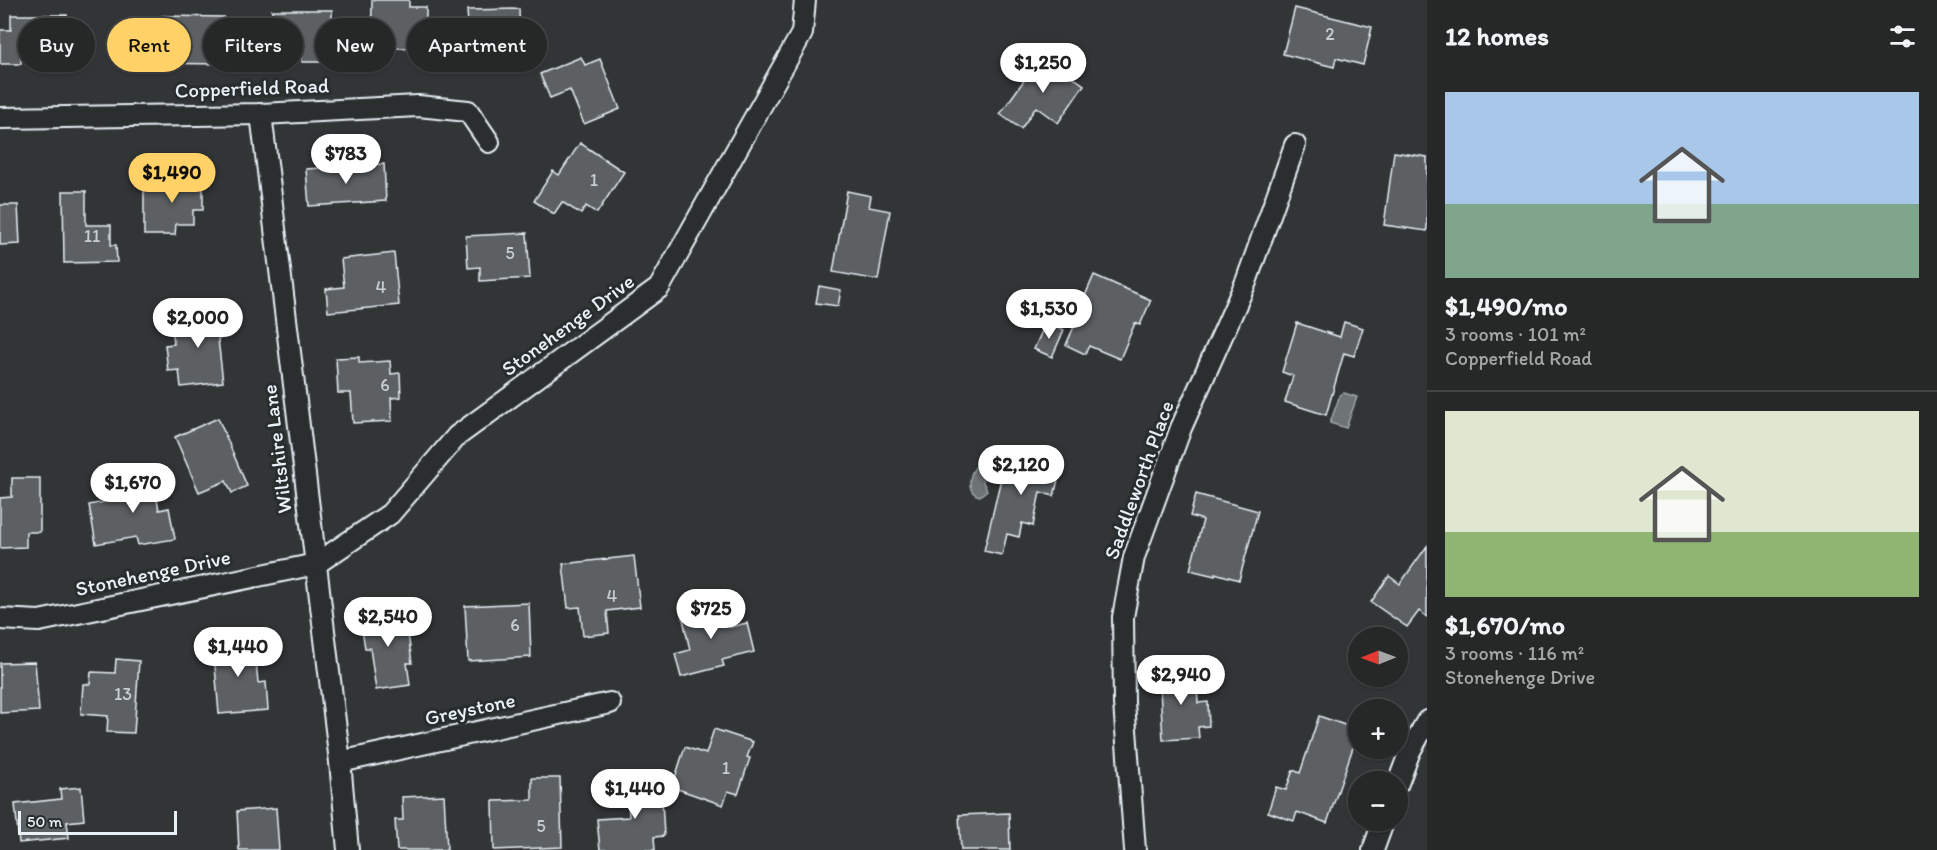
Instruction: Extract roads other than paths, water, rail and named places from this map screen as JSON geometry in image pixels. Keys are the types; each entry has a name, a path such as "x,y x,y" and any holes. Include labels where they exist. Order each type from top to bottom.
{"street":[{"name":"Stonehenge Drive","path":"0,619 39,621 316,564 390,514 457,436 659,288 802,33 805,0"},
{"name":"Copperfield Road","path":"0,118 261,114 418,106 468,111 489,142"},
{"name":"Wiltshire Lane","path":"261,114 316,564"},
{"name":"Saddleworth Place","path":"1135,850 1124,703 1123,628 1134,557 1180,428 1246,282 1295,145"},
{"path":"316,564 340,762 348,850"},
{"name":"Greystone","path":"340,762 610,703"},
{"path":"1402,771 1410,751 1427,721"},
{"path":"1373,850 1380,831"}]}
